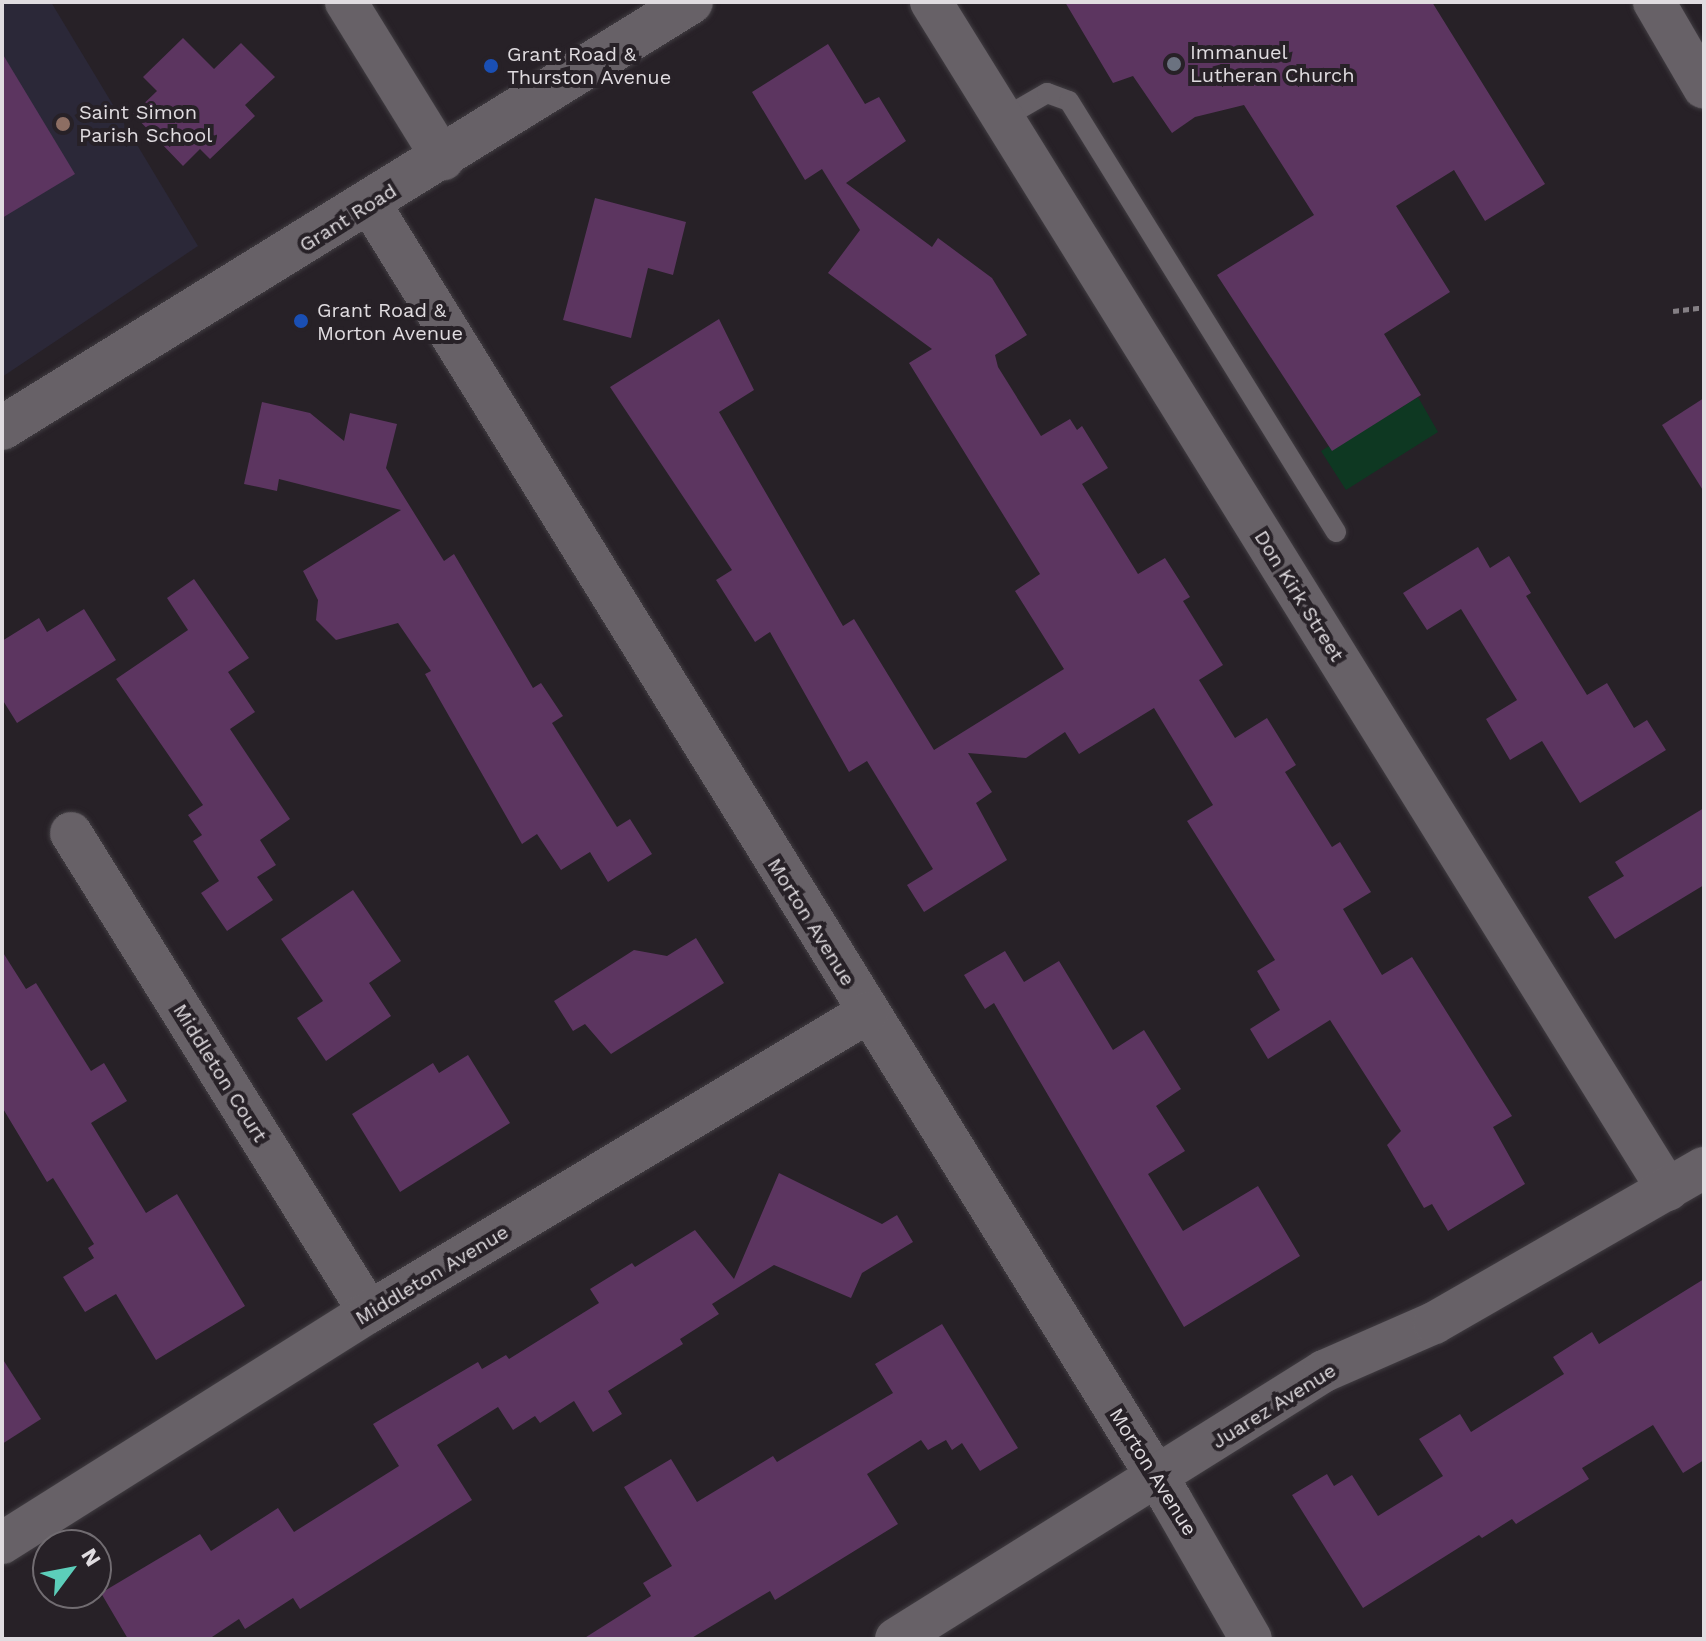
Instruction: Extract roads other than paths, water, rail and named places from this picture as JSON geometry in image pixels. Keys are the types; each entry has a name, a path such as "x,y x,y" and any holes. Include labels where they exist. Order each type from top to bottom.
{"main road":[{"name":"Grant Road","path":"2,428 443,159 691,2"}],"street":[{"path":"346,2 443,159"},
{"name":"Don Kirk Street","path":"931,2 1668,1190"},
{"path":"1654,2 1704,88"},
{"name":"Morton Avenue","path":"370,204 867,1013 1158,1479 1251,1639"},
{"name":"Middleton Court","path":"71,833 369,1312"},
{"name":"Middleton Avenue","path":"2,1543 369,1312 867,1013"},
{"name":"Juarez Avenue","path":"896,1639 1158,1479 1324,1371 1434,1323 1704,1168"}],"lane":[{"path":"1002,119 1047,93 1069,101 1336,532"}],"place":[{"name":"Immanuel Lutheran Church","path":"1174,64"},
{"name":"Grant Road & Thurston Avenue","path":"491,66"},
{"name":"Saint Simon Parish School","path":"63,124"},
{"name":"Grant Road & Morton Avenue","path":"301,321"}]}
